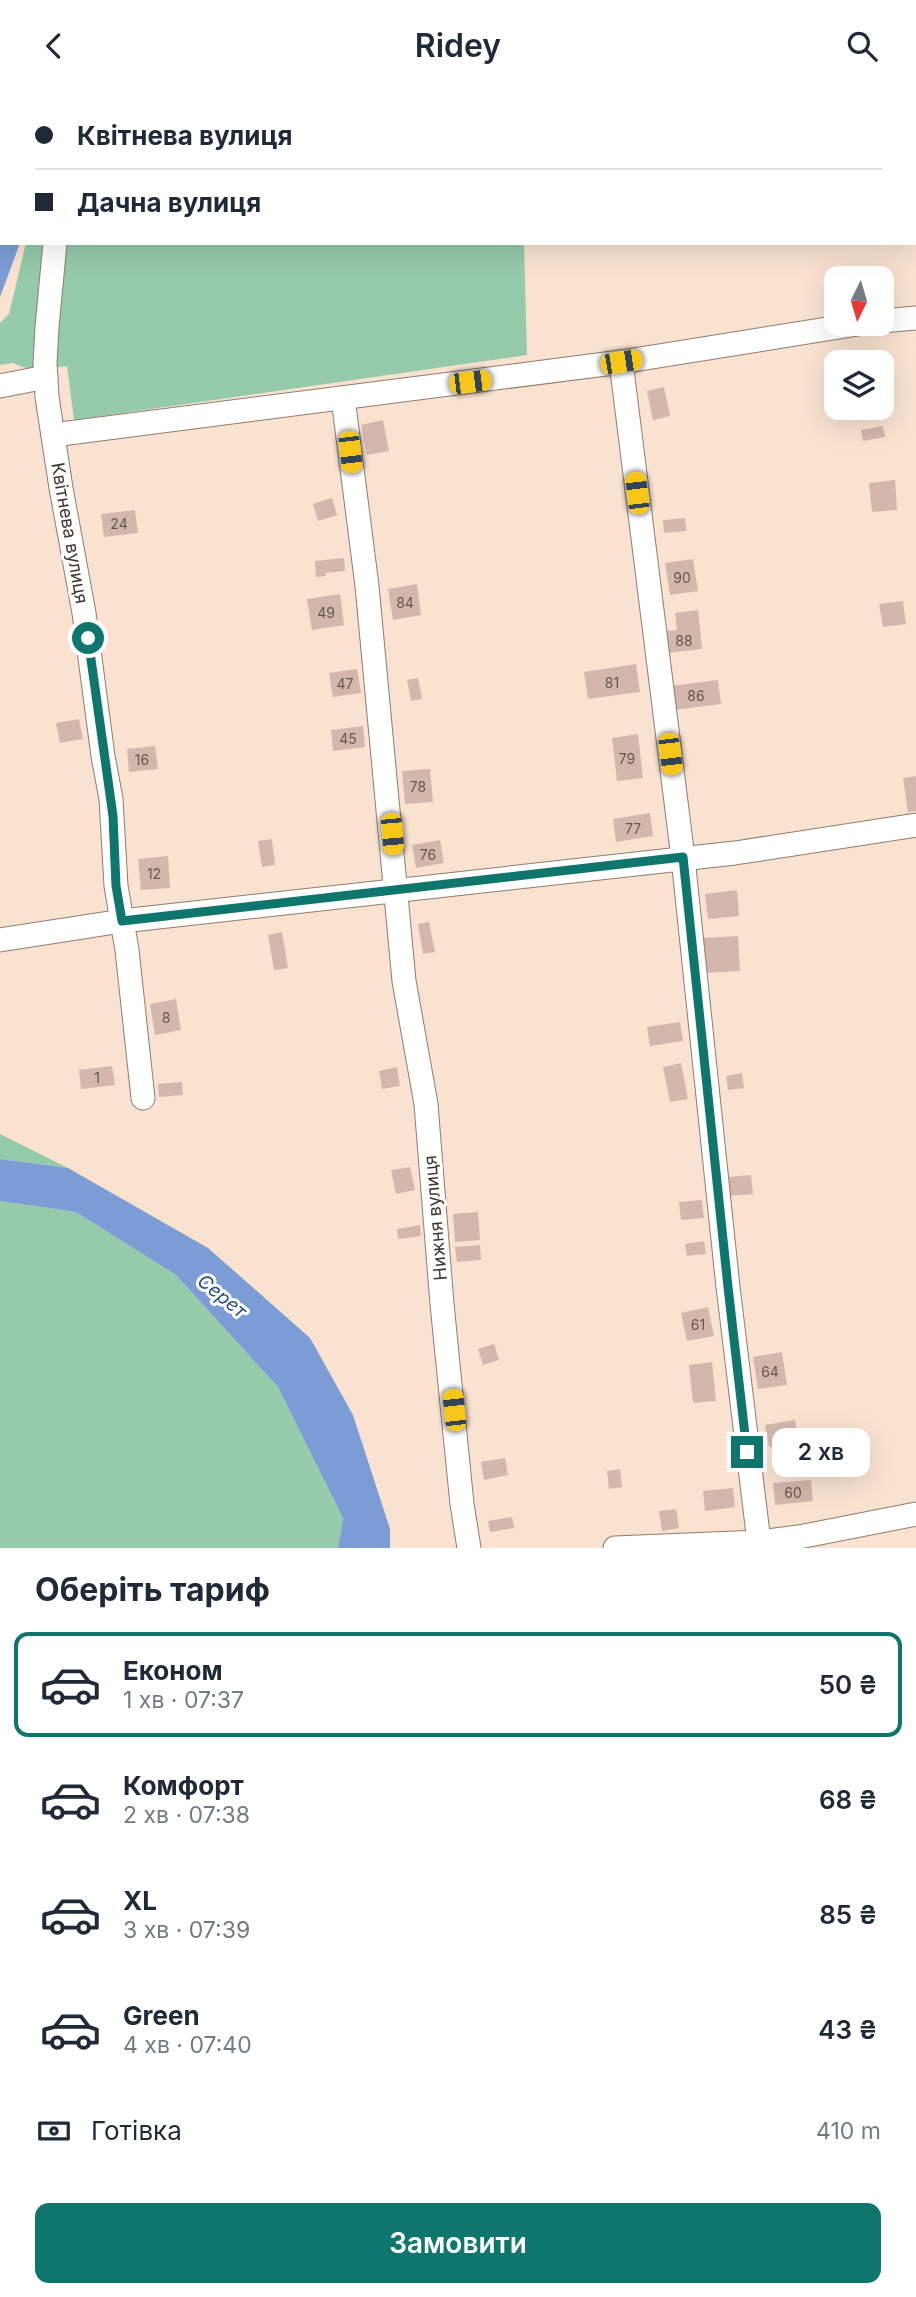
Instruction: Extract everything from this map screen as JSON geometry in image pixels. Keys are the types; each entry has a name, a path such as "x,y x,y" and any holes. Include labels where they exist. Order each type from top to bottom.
{"street":[{"name":"Квітнева вулиця","path":"55,245 47,327 46,377 111,799 116,886 127,950 143,1098"},
{"path":"894,320 916,318"},
{"path":"53,435 621,362 824,329"},
{"path":"621,362 683,857 726,1274 759,1542"},
{"path":"0,386 46,377"},
{"name":"Нижня вулиця","path":"343,398 367,586 404,981 427,1115 442,1304 469,1548"},
{"path":"0,940 122,921 735,853 916,825"},
{"path":"615,1548 732,1546 799,1537 916,1514"}],"green space":[{"path":"26,245 524,245 527,355 74,420 67,366 33,371 13,363 0,365 0,323 9,314"},
{"path":"0,1134 68,1168 0,1159"},
{"path":"0,1201 76,1212 176,1275 278,1387 343,1518 338,1548 0,1548"}],"water":[{"path":"0,245 19,245 0,297"},
{"name":"Серет","path":"0,1159 68,1168 208,1248 310,1338 353,1415 390,1529 390,1548 338,1548 343,1518 278,1387 176,1275 76,1212 0,1201"}],"building":[{"path":"664,387 670,416 653,420 647,391"},
{"path":"383,420 389,451 367,455 361,425"},
{"path":"883,426 885,437 863,441 861,430"},
{"path":"895,480 897,510 872,512 869,483"},
{"path":"332,498 337,515 318,521 313,504"},
{"path":"135,510 138,533 104,537 101,514"},
{"path":"685,518 686,531 664,533 663,520"},
{"path":"344,558 345,571 316,577 315,561"},
{"path":"693,559 698,591 670,595 665,563"},
{"path":"417,584 421,615 393,620 388,589"},
{"path":"340,594 344,625 312,630 307,599"},
{"path":"903,601 906,624 883,627 879,604"},
{"path":"698,610 702,649 668,653 665,631 677,630 675,613"},
{"path":"636,664 640,692 588,699 584,672"},
{"path":"357,669 361,693 333,697 329,673"},
{"path":"418,678 422,699 411,701 407,680"},
{"path":"718,680 721,704 674,710 671,686"},
{"path":"79,719 83,739 60,743 56,723"},
{"path":"363,726 365,747 333,751 331,730"},
{"path":"638,734 643,778 617,781 612,738"},
{"path":"155,746 158,769 129,772 127,749"},
{"path":"430,769 433,802 405,804 402,771"},
{"path":"916,776 916,811 908,812 903,778"},
{"path":"650,813 653,836 616,842 613,819"},
{"path":"272,839 275,865 262,867 258,841"},
{"path":"440,840 444,863 416,868 412,845"},
{"path":"168,856 170,888 141,890 138,859"},
{"path":"737,890 739,916 708,919 705,894"},
{"path":"429,922 435,952 423,954 418,924"},
{"path":"282,932 288,968 274,970 268,935"},
{"path":"738,936 740,971 704,973 702,938"},
{"path":"176,999 181,1030 155,1035 150,1004"},
{"path":"680,1022 683,1041 650,1046 647,1027"},
{"path":"681,1063 688,1099 670,1102 663,1067"},
{"path":"112,1066 115,1085 81,1089 79,1070"},
{"path":"397,1067 400,1086 382,1089 379,1071"},
{"path":"742,1073 744,1088 728,1090 726,1076"},
{"path":"182,1082 183,1095 159,1097 158,1084"},
{"path":"410,1167 415,1190 396,1194 391,1170"},
{"path":"751,1175 753,1194 729,1196 728,1177"},
{"path":"702,1200 704,1218 681,1220 679,1202"},
{"path":"478,1212 480,1240 455,1242 453,1214"},
{"path":"420,1225 421,1236 398,1239 397,1229"},
{"path":"704,1241 706,1254 687,1256 685,1244"},
{"path":"480,1245 481,1260 457,1262 455,1247"},
{"path":"708,1307 714,1336 687,1341 681,1313"},
{"path":"494,1344 499,1360 483,1365 478,1349"},
{"path":"782,1352 787,1385 758,1389 753,1357"},
{"path":"712,1362 716,1401 693,1403 689,1365"},
{"path":"795,1420 799,1442 769,1447 765,1425"},
{"path":"505,1458 508,1475 484,1480 481,1462"},
{"path":"620,1469 622,1487 609,1489 607,1471"},
{"path":"811,1480 813,1501 775,1505 773,1483"},
{"path":"733,1488 735,1507 705,1511 703,1491"},
{"path":"676,1509 679,1528 662,1531 659,1511"},
{"path":"512,1517 514,1528 490,1532 488,1521"}],"route":[{"path":"88,638 111,799 116,886 122,921 683,857 747,1452"}]}
